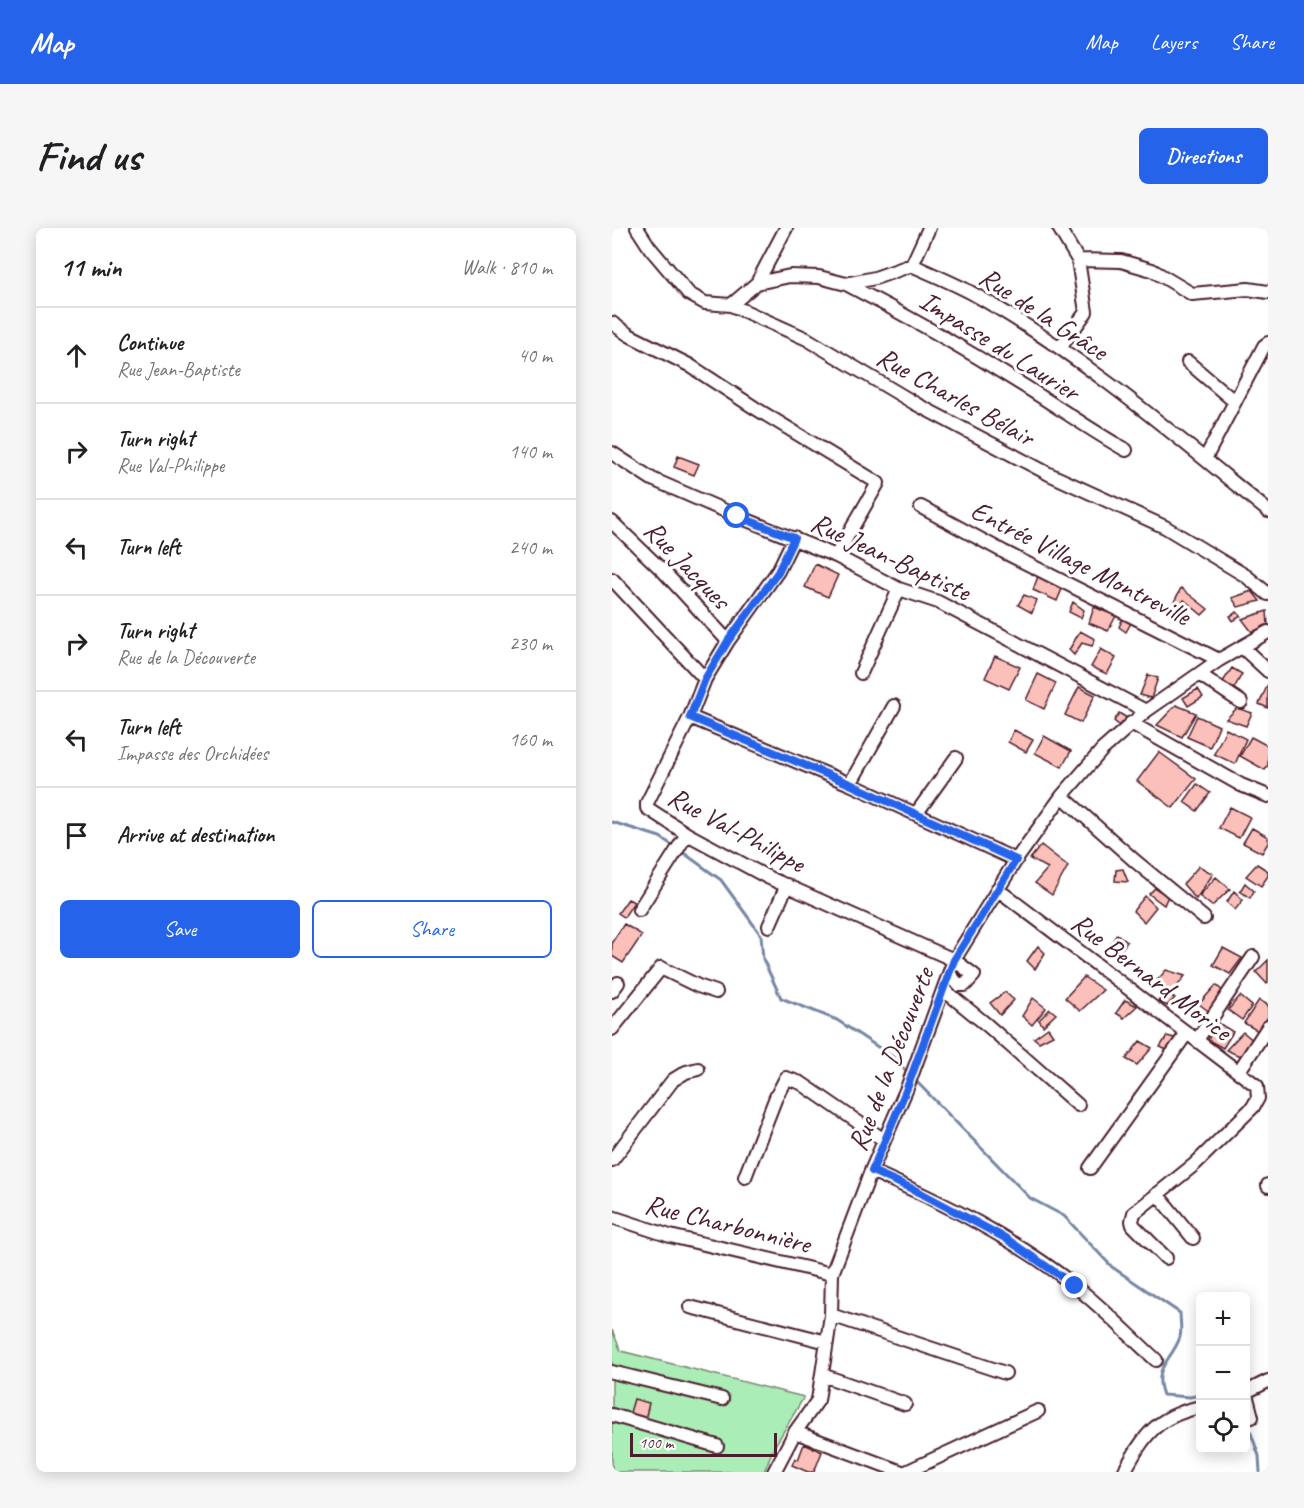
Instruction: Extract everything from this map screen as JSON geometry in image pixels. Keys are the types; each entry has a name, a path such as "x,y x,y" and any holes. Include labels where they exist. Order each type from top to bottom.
{"street":[{"name":"Rue Charles Bélair","path":"637,228 650,248 688,294 705,303 731,305 807,339 916,404 1049,474 1165,527 1246,576 1268,594"},
{"path":"731,305 757,283 786,228"},
{"path":"757,283 790,276 819,277 846,284 875,278 912,265 929,228"},
{"path":"1059,228 1078,260 1086,312 1060,348"},
{"path":"1078,260 1121,261 1152,270 1192,294 1248,289 1268,292"},
{"name":"Rue de la Grâce","path":"912,265 969,292 1060,348 1126,396 1268,511"},
{"name":"Impasse du Laurier","path":"846,284 934,330 1126,450"},
{"path":"612,323 689,365 878,483 836,556"},
{"path":"1205,459 1264,346 1268,343"},
{"path":"1188,362 1235,402"},
{"name":"Rue Jean-Baptiste","path":"612,453 652,479 836,556 899,589 938,602 1146,711"},
{"name":"Entrée Village Montreville","path":"921,507 1004,552 1219,660"},
{"name":"Rue Jacques","path":"612,522 664,572 728,641"},
{"name":"Rue Val-Philippe","path":"794,538 778,572 728,641 705,679 690,717 647,803 647,808 685,838 954,960"},
{"path":"612,579 705,679"},
{"path":"861,673 899,589"},
{"name":"Rue de la Découverte","path":"774,1472 795,1432 818,1400 831,1315 832,1274 884,1140 907,1088 954,960 1016,860 1062,796 1102,750 1146,711 1219,660 1268,632"},
{"path":"1242,647 1268,671"},
{"path":"1199,675 1241,702"},
{"path":"850,784 894,706"},
{"path":"690,717 850,784 1016,860"},
{"path":"1131,723 1241,785 1268,796"},
{"path":"916,814 956,758"},
{"path":"1062,796 1204,918"},
{"path":"639,910 685,838"},
{"path":"769,926 787,885"},
{"name":"Rue Bernard Morice","path":"998,889 1257,1086 1258,1098 1253,1107 1195,1164 1134,1213 1132,1221 1166,1258"},
{"path":"1090,1168 1253,957"},
{"path":"949,974 959,985 965,985 974,975 954,960"},
{"path":"612,1029 661,968 716,992"},
{"path":"944,990 1078,1105"},
{"path":"1239,1071 1268,1027"},
{"path":"612,1160 673,1080 686,1072 698,1069"},
{"path":"745,1176 776,1096 786,1078 801,1083 884,1140"},
{"path":"872,1171 915,1190 1005,1238 1075,1286 1156,1360"},
{"path":"1157,1194 1193,1238"},
{"name":"Rue Charbonnière","path":"612,1217 670,1236 832,1274"},
{"path":"690,1307 827,1342"},
{"path":"831,1315 1005,1372"},
{"path":"612,1372 722,1399"},
{"path":"822,1375 904,1404"},
{"path":"1250,1390 1268,1381"},
{"path":"1247,1400 1252,1417"},
{"path":"1124,1472 1140,1442 1154,1427 1185,1410 1196,1408"},
{"path":"795,1432 904,1472 1038,1411"},
{"path":"612,1415 717,1446"}],"green space":[{"path":"612,1330 621,1351 804,1397 773,1449 764,1472 612,1472"}],"building":[{"path":"678,456 699,464 694,475 674,467"},
{"path":"815,564 838,575 828,597 805,587"},
{"path":"1038,576 1062,589 1057,601 1033,590"},
{"path":"1181,588 1208,609 1202,615 1184,600 1175,616 1169,612"},
{"path":"1252,591 1260,601 1238,607 1232,598"},
{"path":"1024,595 1037,600 1032,613 1018,605"},
{"path":"1073,602 1084,610 1081,618 1069,612"},
{"path":"1094,607 1116,616 1108,631 1089,623"},
{"path":"1267,611 1268,625 1252,632 1242,619"},
{"path":"1237,612 1241,616 1233,621 1230,616"},
{"path":"1123,618 1131,623 1126,632 1119,627"},
{"path":"1080,631 1095,639 1092,646 1082,643 1074,655 1069,650"},
{"path":"1101,649 1116,658 1107,674 1091,667"},
{"path":"995,656 1020,667 1009,689 985,678"},
{"path":"1232,668 1242,674 1233,690 1222,683"},
{"path":"1038,674 1056,683 1044,709 1026,700"},
{"path":"1148,675 1158,678 1151,698 1140,695"},
{"path":"1268,684 1268,708 1259,704"},
{"path":"1079,687 1095,695 1081,723 1065,715"},
{"path":"1198,689 1203,697 1188,706 1183,698"},
{"path":"1176,705 1196,713 1182,737 1157,725"},
{"path":"1237,708 1252,713 1246,726 1226,719"},
{"path":"1119,713 1127,718 1120,726 1114,721"},
{"path":"1197,716 1219,726 1210,747 1187,737"},
{"path":"1226,729 1246,739 1235,764 1214,754"},
{"path":"1014,730 1033,740 1026,752 1008,742"},
{"path":"1044,736 1071,751 1062,767 1035,753"},
{"path":"1251,737 1268,746 1268,765 1265,770 1240,756"},
{"path":"1159,752 1196,779 1173,808 1137,781"},
{"path":"1197,784 1210,793 1197,811 1184,802"},
{"path":"1230,807 1250,817 1239,838 1219,828"},
{"path":"1252,828 1268,837 1268,843 1262,853 1243,843"},
{"path":"1041,845 1068,866 1052,895 1035,883 1048,868 1030,859"},
{"path":"1257,864 1268,871 1268,876 1261,886 1246,876"},
{"path":"1199,866 1213,874 1196,899 1183,884"},
{"path":"1123,869 1128,882 1115,881 1116,870"},
{"path":"1216,877 1230,889 1212,906 1199,896"},
{"path":"1245,883 1254,891 1250,898 1240,891"},
{"path":"1155,888 1168,896 1164,905 1149,894"},
{"path":"1234,891 1243,900 1235,910 1227,902"},
{"path":"1145,896 1156,907 1144,922 1133,911"},
{"path":"628,899 634,902 624,917 618,913"},
{"path":"624,924 642,935 623,963 612,956 612,942"},
{"path":"1117,934 1127,942 1121,950 1111,943"},
{"path":"1038,946 1045,953 1035,969 1027,961"},
{"path":"1223,948 1242,958 1230,974 1213,965"},
{"path":"1268,960 1268,983 1267,984 1256,972"},
{"path":"1166,970 1185,976 1173,992 1155,983"},
{"path":"1084,977 1103,990 1080,1011 1065,998"},
{"path":"1216,985 1226,994 1211,1013 1199,1004"},
{"path":"1005,992 1014,1000 1000,1015 990,1003"},
{"path":"1166,993 1175,998 1167,1006 1158,1001"},
{"path":"1240,996 1252,1006 1242,1020 1228,1010"},
{"path":"1033,998 1046,1008 1032,1025 1022,1016"},
{"path":"1125,1000 1137,1006 1124,1018 1116,1013"},
{"path":"1259,1000 1268,1005 1268,1017 1258,1031 1244,1023"},
{"path":"1050,1009 1056,1014 1043,1026 1039,1020"},
{"path":"1217,1022 1233,1032 1223,1048 1208,1040"},
{"path":"1048,1028 1053,1035 1039,1042 1034,1038"},
{"path":"1243,1032 1254,1041 1247,1059 1226,1050"},
{"path":"1167,1036 1178,1039 1167,1050 1160,1047"},
{"path":"1140,1041 1152,1048 1137,1065 1126,1059"},
{"path":"634,1399 649,1403 645,1420 629,1416"},
{"path":"804,1444 822,1452 814,1472 808,1472 792,1465 795,1458 798,1460"}],"waterway":[{"path":"612,822 660,837 675,847"},
{"path":"681,851 721,880 761,935 763,959 781,998 837,1020 893,1057 909,1074"},
{"path":"914,1079 1030,1198 1064,1216 1112,1267 1180,1313 1180,1337 1161,1370 1160,1385 1163,1395 1196,1396"},
{"path":"1250,1430 1259,1456 1260,1472"}],"route":[{"path":"737,516 794,538 778,572 728,641 705,679 690,717 850,784 1016,860 954,960 907,1088 872,1171 915,1190 1005,1238 1075,1286"}]}
